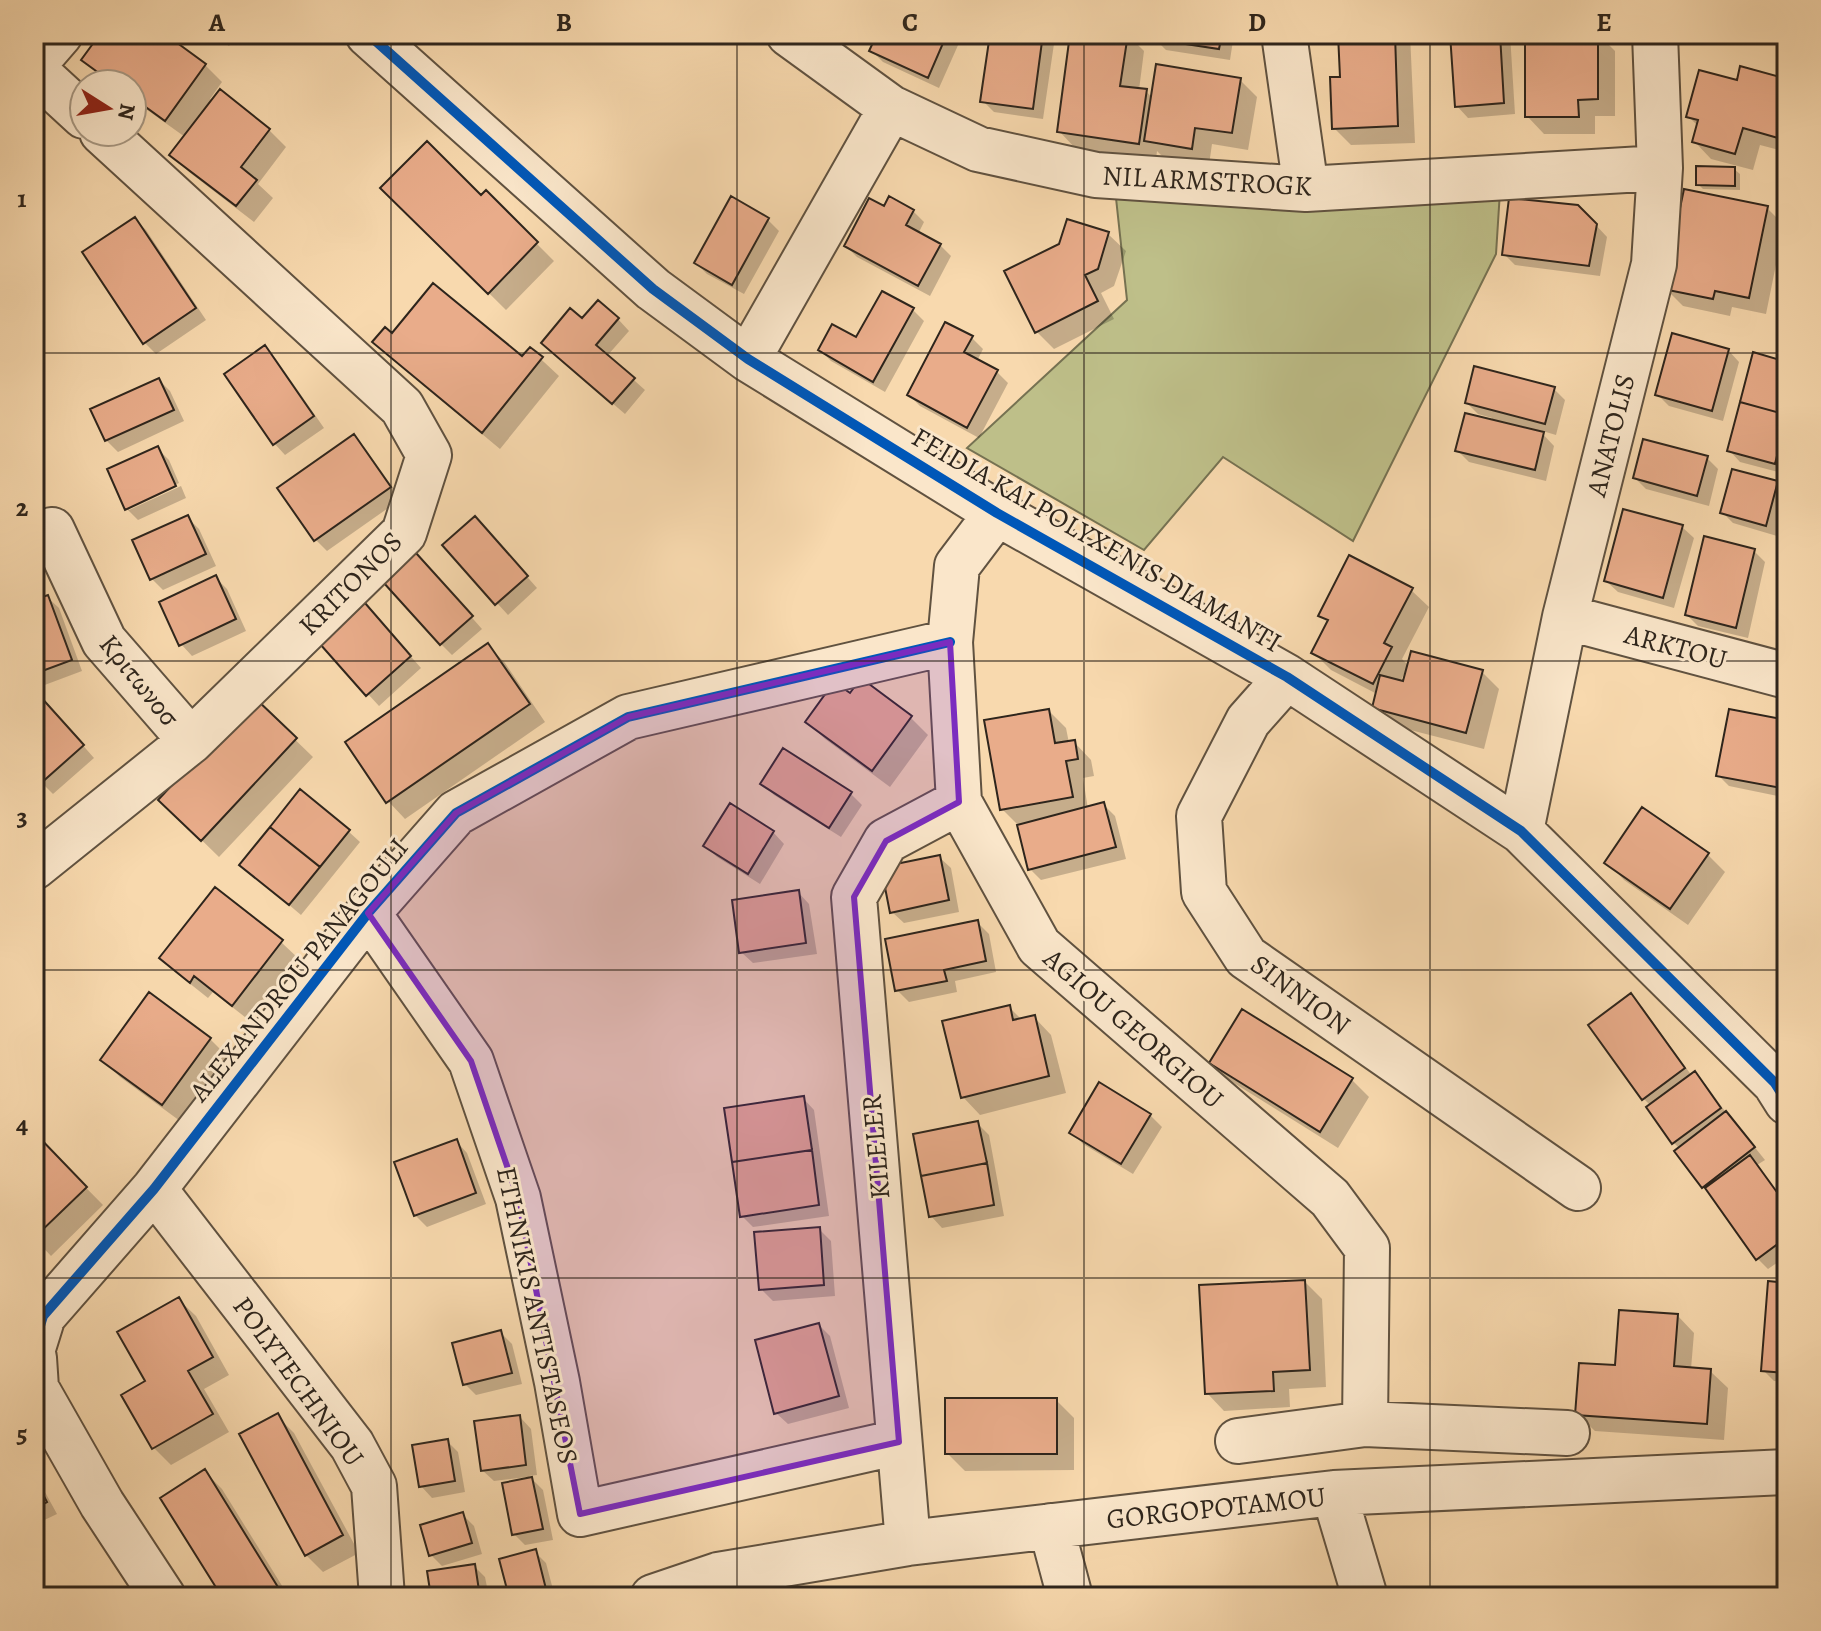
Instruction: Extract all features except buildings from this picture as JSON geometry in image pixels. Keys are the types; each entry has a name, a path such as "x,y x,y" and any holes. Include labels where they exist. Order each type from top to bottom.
{"street":[{"path":"60,34 34,67 68,100"},
{"name":"FEIDIA KAI POLYXENIS DIAMANTI","path":"368,34 653,289 748,359 997,513 1287,677 1521,831 1775,1083 1787,1102"},
{"name":"NIL ARMSTROGK","path":"789,34 891,108 978,149 1096,175 1306,189 1660,168"},
{"path":"1284,34 1306,189"},
{"name":"ANATOLIS","path":"1521,831 1565,617 1654,264 1660,168 1655,34"},
{"path":"748,359 891,108"},
{"name":"KRITONOS","path":"34,867 191,741 404,533 429,455 402,407 119,148"},
{"name":"AGIOU GEORGIOU","path":"997,513 957,566 950,642 959,802 1039,946 1330,1198 1367,1248 1365,1424"},
{"name":"Κριτωνοσ","path":"52,530 104,641 191,741"},
{"name":"ARKTOU","path":"1565,617 1787,676"},
{"name":"ALEXANDROU PANAGOULI","path":"34,1345 43,1316 154,1189 368,913 456,813 628,717 950,642"},
{"name":"SINNION","path":"1287,677 1248,721 1199,816 1204,892 1246,957 1578,1188"},
{"name":"KILELER","path":"908,1543 854,897 886,841 959,802"},
{"name":"ETHNIKIS ANTISTASEOS","path":"368,913 471,1061 518,1198 557,1382 580,1514 899,1442"},
{"name":"POLYTECHNIOU","path":"154,1189 352,1445 374,1486 383,1597"},
{"path":"34,1358 36,1388 102,1504 163,1597"},
{"path":"1238,1441 1365,1424 1567,1433"},
{"name":"GORGOPOTAMOU","path":"653,1597 718,1575 908,1543 1334,1493 1787,1472"},
{"path":"1334,1493 1365,1597"},
{"path":"1051,1526 1070,1597"}],"highlighted area":[{"path":"950,642 959,802 886,841 854,897 899,1442 580,1514 518,1198 471,1061 368,913 456,813 628,717"}],"green space":[{"path":"1500,191 1496,254 1353,541 1223,457 1144,550 967,448 1127,300 1116,198"}],"cycle path":[{"path":"368,34 653,289 748,359 997,513 1287,677 1521,831 1775,1083 1787,1102"},
{"path":"34,1345 43,1316 154,1189 368,913 456,813 628,717 950,642"}]}
